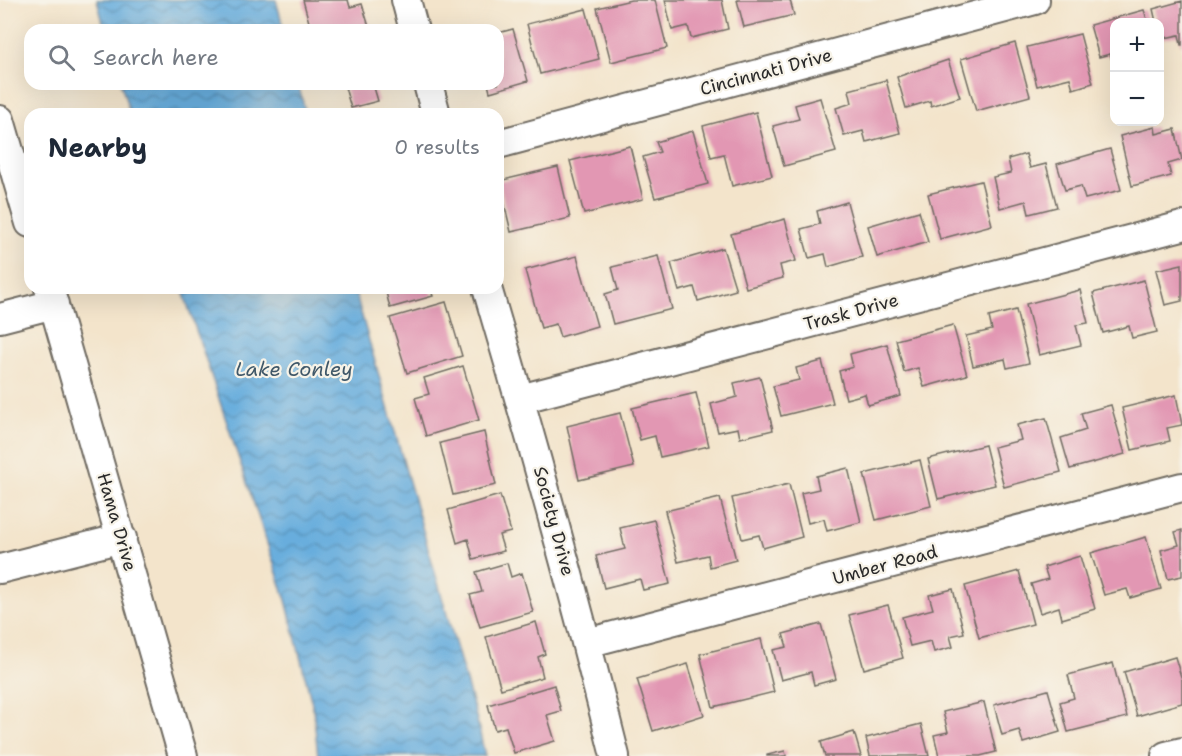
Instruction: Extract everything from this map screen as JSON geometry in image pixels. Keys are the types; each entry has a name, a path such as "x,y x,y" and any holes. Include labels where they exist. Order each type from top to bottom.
{"street":[{"path":"406,0 412,24"},
{"name":"Cincinnati Drive","path":"504,142 1035,0"},
{"path":"430,90 434,108"},
{"path":"0,120 24,202"},
{"name":"Trask Drive","path":"520,399 1182,226"},
{"name":"Society Drive","path":"489,294 587,643 615,756"},
{"path":"0,318 52,296"},
{"name":"Hama Drive","path":"52,296 183,756"},
{"name":"Umber Road","path":"587,643 1182,487"},
{"path":"0,569 122,538"},
{"path":"1166,756 1182,752"}],"water":[{"path":"97,0 276,0 282,24 103,24"},
{"path":"123,90 300,90 304,108 128,108"},
{"name":"Lake Conley","path":"184,294 356,294 477,720 485,756 318,756 313,708 286,600"}],"building":[{"path":"303,0 348,0 350,7 362,4 368,24 309,24"},
{"path":"631,0 655,0 667,48 611,62 597,8"},
{"path":"665,0 722,0 728,29 691,38 688,26 672,30"},
{"path":"737,0 790,0 794,15 744,27"},
{"path":"1182,1 1182,45 1179,35 1164,38 1164,18 1155,18 1153,9"},
{"path":"586,9 599,59 540,74 527,24"},
{"path":"1144,10 1147,18 1115,18"},
{"path":"1110,19 1110,54 1099,57 1090,25"},
{"path":"513,29 528,81 504,88 504,31"},
{"path":"1080,34 1093,83 1073,89 1070,78 1037,86 1027,47"},
{"path":"1015,43 1030,96 976,111 961,59"},
{"path":"948,60 960,97 931,106 930,101 906,108 897,77"},
{"path":"886,80 900,133 866,142 863,131 844,136 836,108 852,103 849,90"},
{"path":"346,90 375,90 378,101 351,108"},
{"path":"820,98 836,152 784,166 773,126 799,119 795,105"},
{"path":"756,112 772,176 732,186 724,154 711,157 703,126"},
{"path":"1155,127 1156,134 1175,129 1182,160 1168,164 1171,176 1132,186 1120,136"},
{"path":"693,131 708,184 655,198 643,157 660,152 656,142"},
{"path":"630,146 643,199 584,214 570,161"},
{"path":"1110,149 1121,190 1085,199 1081,186 1065,190 1057,164"},
{"path":"1026,154 1030,168 1046,164 1057,207 1029,214 1026,201 1000,208 993,177 1011,173 1008,159"},
{"path":"558,167 570,218 511,232 504,202 504,180"},
{"path":"981,181 992,225 940,239 928,194"},
{"path":"847,202 862,257 828,267 825,254 809,258 801,229 820,224 817,211"},
{"path":"919,211 928,242 877,257 868,226"},
{"path":"785,219 796,261 780,265 783,278 746,288 731,234"},
{"path":"723,248 736,290 698,301 694,287 679,291 671,263"},
{"path":"577,256 597,326 560,337 556,324 541,328 525,270"},
{"path":"658,256 672,309 613,324 605,294 618,290 612,267"},
{"path":"1182,264 1182,301 1165,305 1156,270"},
{"path":"1144,280 1157,332 1132,338 1129,326 1103,333 1093,293"},
{"path":"1080,290 1088,323 1076,325 1081,345 1039,355 1026,304"},
{"path":"386,294 432,294 433,296 390,308"},
{"path":"446,302 462,356 407,373 390,318"},
{"path":"1016,310 1029,363 1007,368 1005,359 973,366 966,336 992,330 989,317"},
{"path":"953,325 967,375 924,387 918,368 904,372 896,340"},
{"path":"887,344 901,396 868,405 865,394 846,399 839,371 853,367 850,354"},
{"path":"822,361 833,403 781,416 773,386 799,380 796,368"},
{"path":"463,366 479,420 426,436 415,398 429,394 424,378"},
{"path":"760,377 773,430 740,438 738,428 718,432 711,404 737,397 734,383"},
{"path":"696,393 709,446 660,457 655,436 640,440 632,408"},
{"path":"1176,395 1182,425 1167,428 1170,441 1132,450 1122,408"},
{"path":"1111,405 1125,454 1070,469 1061,438 1086,430 1081,413"},
{"path":"620,413 634,467 579,480 567,426"},
{"path":"1046,418 1061,472 1004,487 994,447 1021,440 1017,425"},
{"path":"484,432 496,485 453,495 440,443"},
{"path":"985,445 995,485 938,499 928,459"},
{"path":"920,460 931,506 876,520 864,474"},
{"path":"848,468 861,522 827,531 824,519 808,523 801,493 819,489 816,476"},
{"path":"789,484 802,537 763,548 759,535 742,539 732,498"},
{"path":"500,495 511,532 499,535 504,551 473,559 468,539 457,543 448,510"},
{"path":"720,498 736,560 710,567 708,555 678,562 665,511"},
{"path":"654,520 670,584 643,590 640,579 604,588 596,556 625,549 620,528"},
{"path":"1182,530 1182,576 1168,579 1161,550 1179,545 1175,532"},
{"path":"1146,537 1161,589 1130,598 1127,589 1104,595 1091,553"},
{"path":"1080,556 1095,609 1062,619 1059,607 1040,613 1031,584 1048,579 1044,567"},
{"path":"507,563 511,577 522,573 533,612 480,627 470,595 482,592 476,572"},
{"path":"1019,571 1033,624 979,638 965,586"},
{"path":"953,589 964,633 950,636 953,647 934,652 931,641 910,646 902,617 933,609 929,595"},
{"path":"888,605 903,658 864,669 849,615"},
{"path":"536,622 545,654 538,657 543,677 501,689 486,637"},
{"path":"821,624 836,679 814,685 811,672 781,680 773,650 787,647 783,634"},
{"path":"761,639 774,692 713,707 700,654"},
{"path":"1175,657 1182,680 1182,703 1137,716 1124,672"},
{"path":"1113,663 1127,717 1068,732 1060,702 1074,698 1068,675"},
{"path":"688,664 704,715 653,731 637,679"},
{"path":"554,685 561,711 547,715 555,741 514,753 506,727 495,730 488,705"},
{"path":"1048,690 1060,732 1023,743 1019,730 1002,735 994,705"},
{"path":"984,702 996,752 980,756 939,756 934,735 948,732 943,712"},
{"path":"921,724 929,756 870,756 866,738"},
{"path":"854,732 861,756 825,756 821,742"},
{"path":"785,751 786,756 767,756 767,755"}]}
